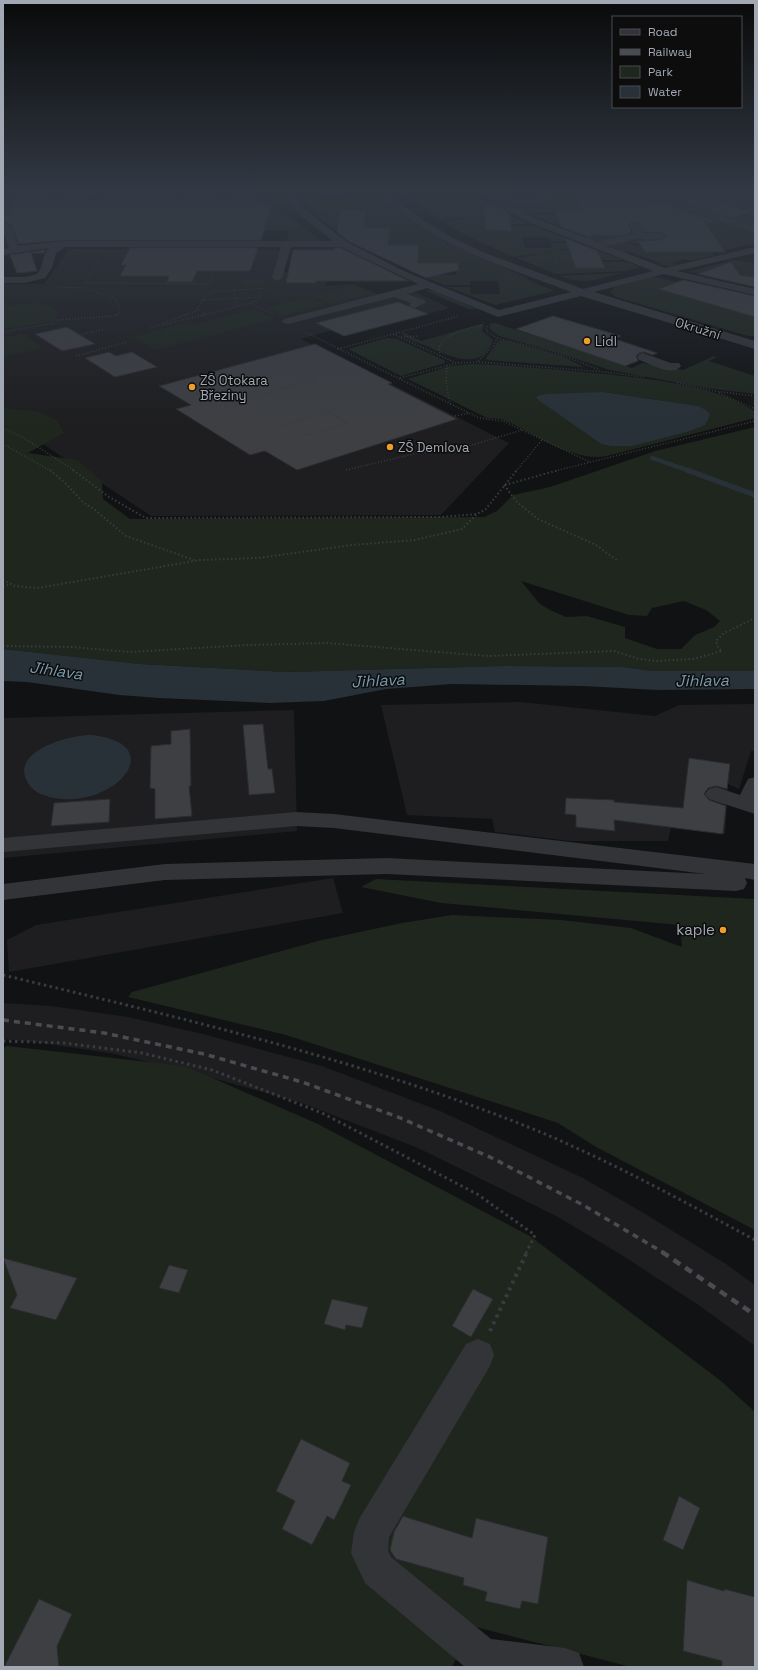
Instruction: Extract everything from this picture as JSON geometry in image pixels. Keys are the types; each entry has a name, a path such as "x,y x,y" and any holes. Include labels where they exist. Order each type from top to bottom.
{"street":[{"path":"5,270 6,281 34,279 41,276 45,270"},
{"path":"277,278 279,270"},
{"path":"397,270 428,285 498,314"},
{"name":"Okružní","path":"519,270 584,293 755,345"},
{"path":"482,321 498,314 668,270"},
{"path":"664,271 755,292"},
{"path":"288,321 428,285"},
{"path":"393,293 420,302 415,305"},
{"path":"686,335 704,330"},
{"path":"643,358 670,367 675,366"},
{"path":"716,794 751,806 755,784"},
{"path":"3,846 296,819 334,822 755,872"},
{"path":"3,892 165,872 387,866 755,885"},
{"path":"478,1355 372,1532 369,1553 378,1570 481,1662 565,1667"}],"path":[{"path":"94,270 86,283 209,284 214,271"},
{"path":"48,287 85,288 116,299 120,313 114,316 56,320"},
{"path":"234,290 258,291 262,297 261,299 237,307 150,328 197,310 203,300 210,293 234,290"},
{"path":"234,290 237,307"},
{"path":"203,300 262,297"},
{"path":"250,303 288,321"},
{"path":"197,310 207,314"},
{"path":"338,349 461,315"},
{"path":"400,378 447,365 478,362 605,372 554,352 497,338 486,331 482,321 455,333 446,339 439,346 440,356"},
{"path":"3,332 54,323"},
{"path":"64,338 105,329"},
{"path":"392,334 457,363"},
{"path":"311,336 400,378 450,404 486,420 503,421 590,462"},
{"path":"400,337 417,336"},
{"path":"478,362 494,345 497,338"},
{"path":"76,356 127,342"},
{"path":"447,365 446,382 450,404"},
{"path":"213,392 296,370 314,380 232,403"},
{"path":"684,385 714,391 755,396"},
{"path":"714,391 755,409"},
{"path":"274,428 328,412 348,423 293,440"},
{"path":"455,416 470,413"},
{"path":"504,485 755,421"},
{"path":"3,428 24,438 109,497 146,518 441,517 477,514"},
{"path":"346,470 410,455 464,447 522,430"},
{"path":"3,586 8,585 20,588 38,588 195,561 258,558 352,545 415,540 462,529 477,514 485,510 542,440"},
{"path":"3,444 44,466 65,483 84,504 94,509 126,536 195,561"},
{"path":"504,485 517,502 538,520 596,545 618,561"},
{"path":"3,580 8,585"},
{"path":"3,646 72,647 129,652 248,645 327,643 488,656 614,651 639,659 657,661 693,659 722,651 718,648 716,641 724,633 755,618"},
{"path":"3,975 266,1040 383,1074 528,1127 635,1175 755,1240"},
{"path":"3,1041 64,1043 142,1053 212,1070 322,1113 477,1194 535,1236 478,1355"}],"shaded area":[{"name":"ZŠ Otokara Březiny","path":"54,270 284,270 284,272 328,272 326,286 354,284 379,295 406,288 450,308 345,336 333,330 301,339 509,443 441,515 151,516 25,432 3,421 3,284 44,284"},
{"path":"520,702 655,716 679,705 755,704 755,751 751,751 739,789 728,784 725,834 671,828 668,841 570,841 495,832 492,819 407,815 381,705"},
{"path":"294,710 297,831 3,858 3,718"},
{"path":"333,878 343,913 9,972 7,940 36,925"},
{"path":"3,1003 51,1006 128,1017 203,1034 322,1066 440,1111 583,1178 647,1215 726,1264 755,1285 755,1346 697,1304 620,1254 558,1217 418,1148 302,1103 184,1070 110,1053 3,1039"}],"green space":[{"path":"409,270 419,270 428,275 456,275 456,270 509,270 554,291 495,305 448,287 470,287 471,294 500,294 498,281 470,281 470,285 444,285"},
{"path":"546,270 630,270 627,271 556,274"},
{"path":"696,270 709,270 702,274 688,272"},
{"path":"715,270 755,270 755,277"},
{"path":"621,273 583,281 559,276"},
{"path":"653,276 687,285 682,287 672,284 660,289 755,317 755,336 748,336 616,297 610,292 615,287"},
{"path":"243,278 266,278 264,286 240,285"},
{"path":"354,286 371,293 330,304 312,296"},
{"path":"424,290 435,291 477,309 468,309"},
{"path":"309,297 326,304 283,316 266,308"},
{"path":"33,303 53,307 58,312 56,321 3,329 3,306"},
{"path":"255,309 275,319 155,350 132,337 189,322 194,325"},
{"path":"484,323 482,331 493,340 488,350 481,356 473,359 464,359 445,354 410,340 402,334 402,332 421,341"},
{"path":"495,323 632,368 643,363 683,370 714,356 717,357 709,361 755,376 755,394 705,388 610,370 556,352 499,336 490,329 490,324"},
{"path":"23,334 43,348 3,357 3,338"},
{"path":"387,338 397,339 444,360 445,363 401,376 348,349"},
{"path":"503,340 560,355 584,367 487,360 486,358 498,341"},
{"path":"473,364 510,366 615,375 691,386 736,401 754,411 755,418 607,456 595,457 582,455 558,447 511,423 500,419 487,418 408,379 450,366","holes":["603,392 699,406 601,444 538,399 536,400 537,399"]},
{"path":"3,406 10,409 37,411 58,421 64,433 28,453 77,460 102,481 103,499 130,519 484,517 497,511 513,495 550,487 655,451 755,427 755,671 652,671 623,667 503,666 287,672 140,664 3,649","holes":["521,581 629,615 647,616 652,608 684,601 706,610 720,621 714,627 695,635 681,649 657,649 625,638 625,627 587,616 566,617 550,610 539,603"]},
{"path":"376,879 755,899 755,1230 596,1147 558,1123 286,1035 128,997 132,992 322,940 402,923 452,915 561,920 631,928 682,947 680,925 441,903 361,887"},
{"path":"7,1046 185,1066 318,1124 530,1236 721,1381 755,1412 755,1667 631,1667 472,1626 452,1667 3,1667 3,1048"}],"water":[{"path":"603,392 699,406 710,415 705,425 690,431 632,446 611,446 601,444 537,399 537,396 547,394"},
{"name":"Jihlava","path":"3,649 140,664 287,672 503,666 623,667 652,671 755,671 755,689 658,690 583,686 452,684 386,689 324,701 270,703 159,698 119,695 27,682 3,681"},
{"path":"91,735 115,740 128,750 131,761 126,774 114,785 97,794 77,799 50,797 39,793 30,786 24,772 26,762 34,754 44,747 69,738"}],"building":[{"path":"16,270 37,271 17,273"},
{"path":"123,270 250,270 197,271 192,282 167,282 169,276 120,276"},
{"path":"289,270 386,270 409,281 316,281 316,283 286,283"},
{"path":"409,270 459,270 459,270 426,278"},
{"path":"709,270 736,270 740,275 755,277 755,287 698,274"},
{"path":"683,280 755,296 755,317 659,289"},
{"path":"398,302 428,314 344,336 316,323"},
{"name":"Lidl","path":"553,316 621,336 615,339 657,353 653,355 644,352 639,353 636,356 638,361 625,366 516,329"},
{"path":"67,327 95,344 62,351 35,334"},
{"path":"315,344 392,383 388,384 457,419 297,470 265,451 250,455 176,409 191,405 159,386"},
{"path":"109,352 116,356 132,352 157,367 115,377 85,358"},
{"path":"263,724 268,769 272,769 275,793 249,795 243,725"},
{"path":"190,729 191,786 189,786 192,816 155,819 155,789 150,788 151,746 171,744 171,731"},
{"path":"689,758 730,764 727,789 716,786 708,788 704,794 709,800 726,806 723,834 614,820 615,831 576,827 576,815 565,814 566,798 614,800 614,802 683,808"},
{"path":"110,799 109,822 51,826 54,803"},
{"path":"3,1258 77,1278 56,1320 10,1308 17,1295"},
{"path":"169,1265 188,1270 179,1293 159,1288"},
{"path":"473,1289 493,1299 471,1337 452,1326"},
{"path":"332,1299 368,1307 362,1328 346,1325 345,1330 324,1324"},
{"path":"301,1439 350,1463 342,1481 351,1485 334,1520 327,1516 312,1545 282,1529 295,1501 276,1491"},
{"path":"679,1496 700,1508 683,1550 663,1540"},
{"path":"403,1516 472,1538 476,1518 548,1537 538,1604 522,1601 520,1609 485,1601 487,1592 463,1585 464,1578 396,1559 390,1550 394,1532"},
{"path":"687,1580 724,1591 724,1589 755,1597 755,1667 722,1667 722,1661 683,1651"},
{"path":"39,1599 72,1614 57,1646 59,1667 4,1667"}],"waterway":[{"path":"652,458 690,471"},
{"path":"687,470 755,495"}],"railway":[{"path":"3,1020 104,1033 204,1054 302,1082 398,1117 492,1158 583,1205 664,1253"},
{"path":"662,1252 755,1315"}],"place":[{"name":"Lidl","path":"587,341"},
{"name":"ZŠ Otokara Březiny","path":"192,387"},
{"name":"ZŠ Demlova","path":"390,447"},
{"name":"kaple","path":"723,930"}]}
